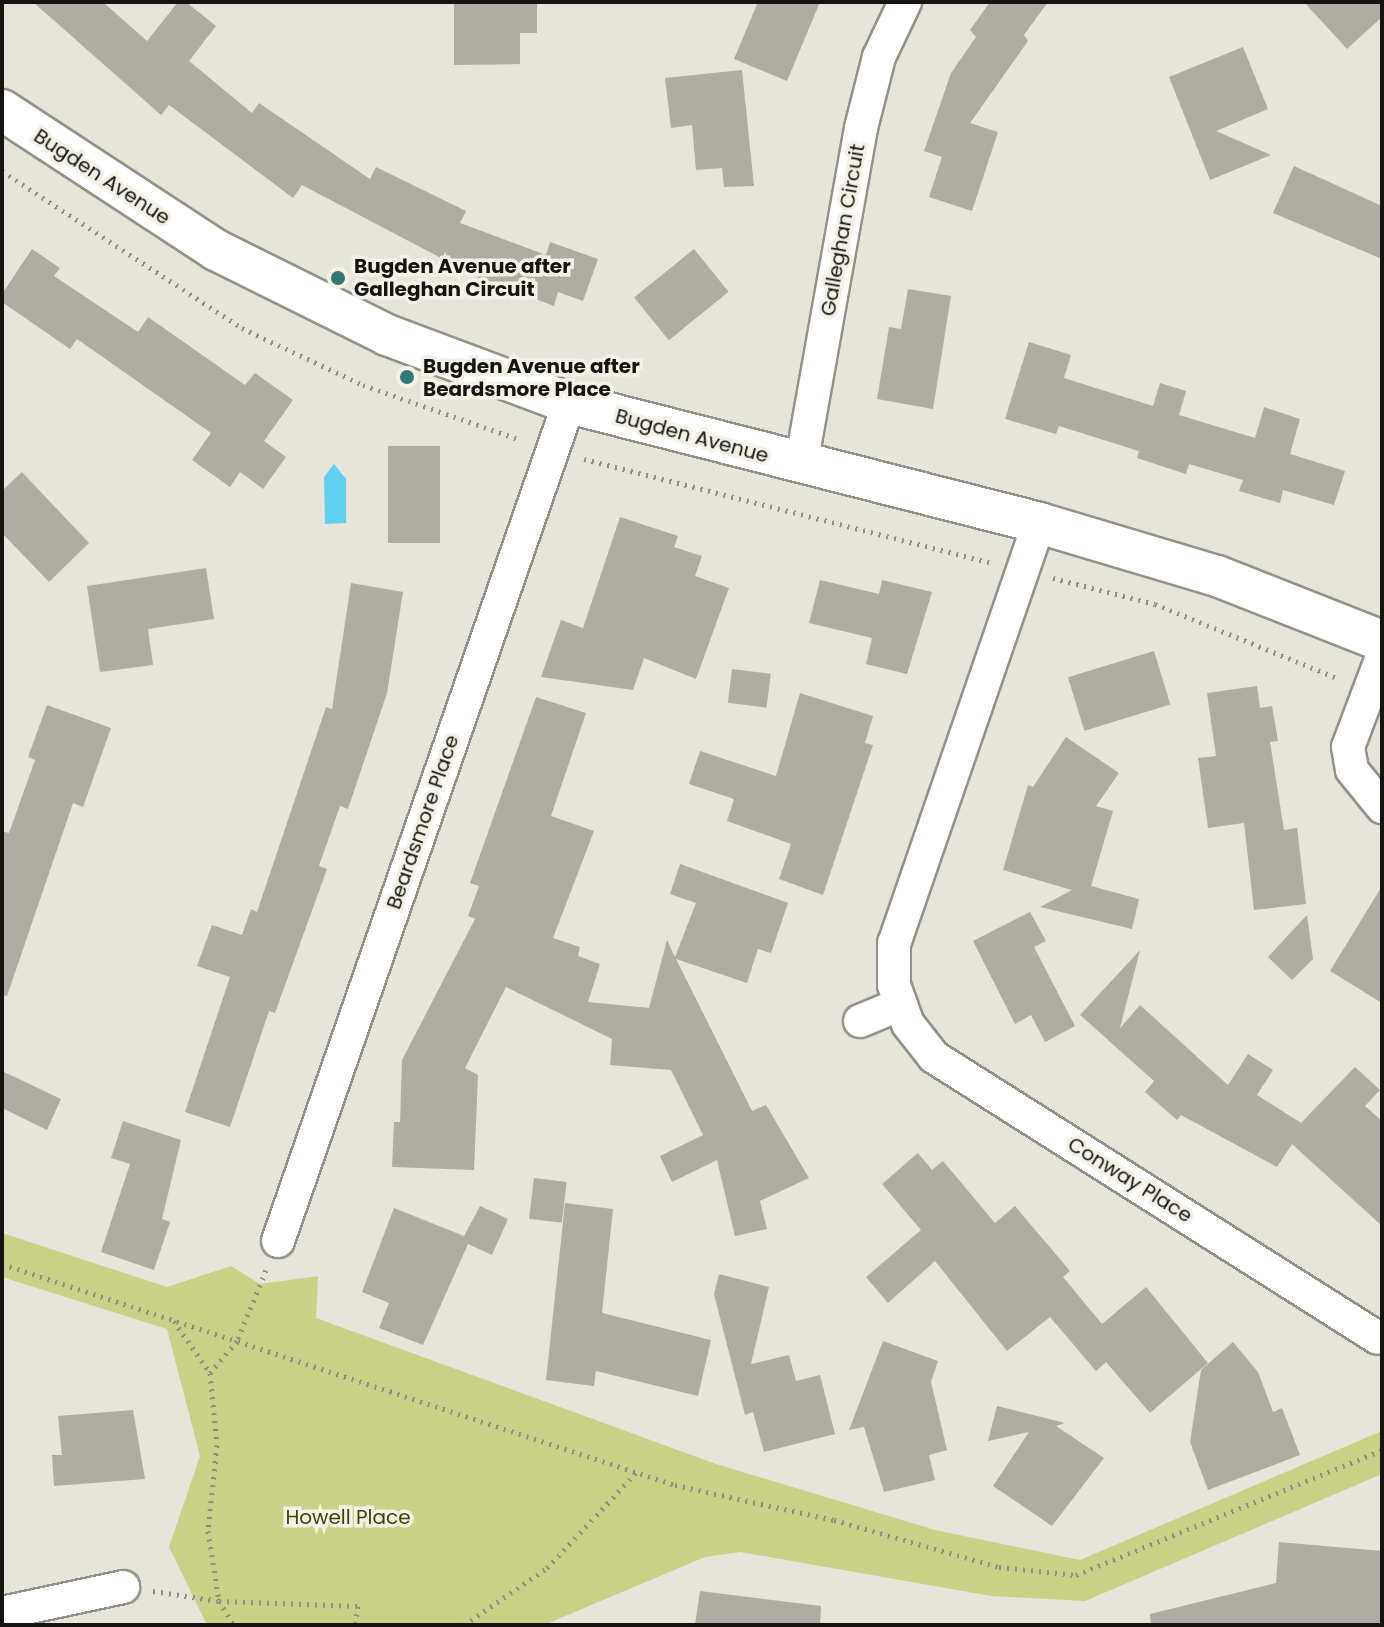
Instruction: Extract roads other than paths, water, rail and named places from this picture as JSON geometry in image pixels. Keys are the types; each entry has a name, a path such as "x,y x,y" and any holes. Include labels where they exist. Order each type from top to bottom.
{"street":[{"name":"Galleghan Circuit","path":"801,465 861,128 879,57 905,2"},
{"name":"Bugden Avenue","path":"2,110 216,250 387,335 569,403 801,465 1039,523 1217,576 1382,641"},
{"name":"Beardsmore Place","path":"278,1241 569,403"},
{"name":"Conway Place","path":"1039,523 900,922 894,985 908,1024 934,1057 1378,1338"},
{"path":"1382,657 1348,747 1352,770 1382,807"},
{"path":"860,1021 901,1004"},
{"path":"2,1613 123,1587"}],"water":[{"path":"334,464 346,479 346,523 325,524 324,477"}],"place":[{"name":"Bugden Avenue after Galleghan Circuit","path":"338,278"},
{"name":"Bugden Avenue after Beardsmore Place","path":"407,377"}],"park label":[{"name":"Howell Place","path":"348,1517"}]}
